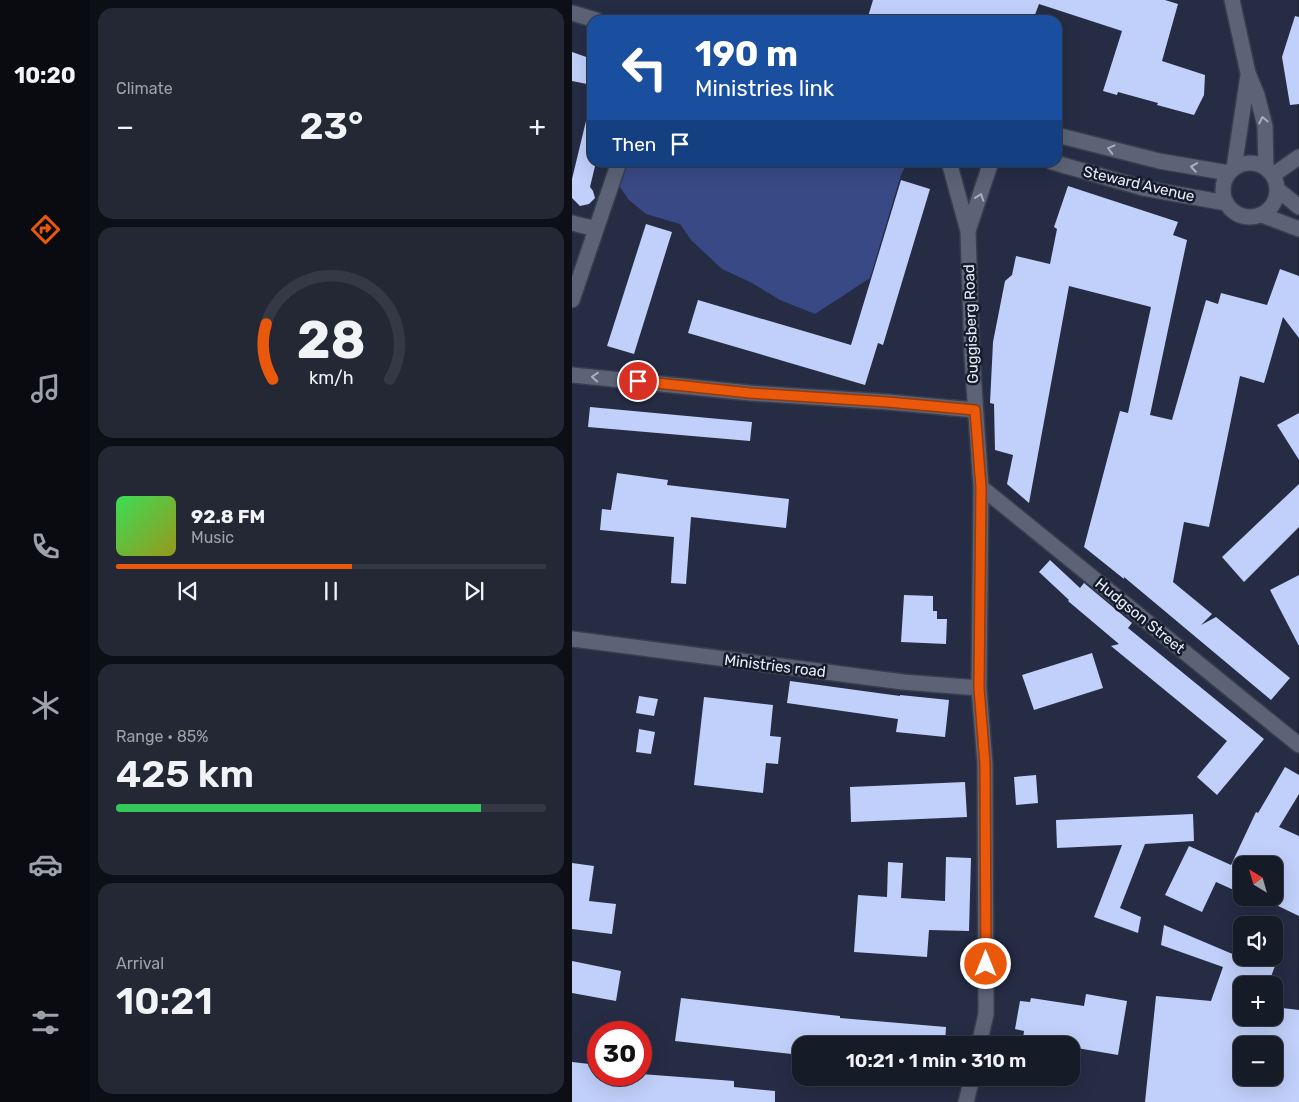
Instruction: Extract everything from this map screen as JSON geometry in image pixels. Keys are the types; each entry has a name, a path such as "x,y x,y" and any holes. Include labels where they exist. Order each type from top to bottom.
{"street":[{"path":"1232,0 1248,73 1257,94 1265,126 1272,177 1276,199 1271,208 1254,218 1238,215 1226,203 1223,188 1225,180 1232,171 1244,164 1256,164 1272,177 1298,207"},
{"path":"572,13 587,17"},
{"path":"1232,171 1248,73"},
{"name":"Steward Avenue","path":"1062,136 1158,161 1232,171"},
{"path":"1272,177 1298,157"},
{"name":"Steward Avenue","path":"1062,165 1143,188 1226,203"},
{"path":"572,300 617,167"},
{"name":"Guggisberg Road","path":"950,167 968,231 975,410 981,487 979,688 985,764 986,1005 981,1036"},
{"name":"Guggisberg Road","path":"968,231 989,167"},
{"path":"1262,215 1298,229"},
{"path":"572,222 596,229"},
{"path":"572,375 750,393 975,410"},
{"name":"Hudgson Street","path":"981,487 1298,746"},
{"name":"Ministries road","path":"572,639 903,682 979,688"},
{"path":"966,1102 970,1086"}],"shaded area":[{"path":"572,0 1298,0 1298,1102 572,1102"},
{"path":"622,167 905,167 870,278 815,314 780,300 752,283 722,269 691,240 680,224 646,214 629,200 617,183"}],"building":[{"path":"873,0 1165,0 1178,4 1162,61 1205,75 1204,95 1194,115 1118,92 1117,95 1103,91 1122,31 1039,4 1035,15 868,15"},
{"path":"1295,16 1299,17 1299,104 1290,105 1282,57"},
{"path":"572,52 587,57 587,84 572,81"},
{"path":"587,121 587,167 595,167 590,187 595,198 589,204 580,206 572,198 572,179"},
{"path":"901,180 930,189 883,345 878,343 865,385 688,333 698,300 851,345"},
{"path":"1068,186 1178,222 1173,235 1187,240 1150,415 1172,420 1206,300 1218,304 1221,293 1267,305 1280,269 1299,276 1299,338 1283,317 1264,383 1240,376 1209,527 1184,522 1173,582 1212,614 1201,625 1216,617 1290,678 1271,700 1124,577 1124,579 1084,547 1120,411 1128,413 1151,307 1069,286 1029,503 1007,484 1013,455 995,450 994,404 990,403 993,342 1005,281 1012,275 1016,256 1050,264 1057,229 1054,227"},
{"path":"646,224 672,232 634,354 607,346"},
{"path":"590,407 752,422 750,441 588,427"},
{"path":"1299,413 1299,460 1277,425"},
{"path":"617,473 668,480 667,485 789,499 786,528 691,517 686,584 671,583 674,537 600,530 602,509 611,510"},
{"path":"1299,484 1299,527 1244,582 1222,557"},
{"path":"1050,560 1080,588 1084,583 1132,623 1128,628 1264,739 1217,795 1197,777 1227,741 1111,646 1119,644 1068,601 1039,572"},
{"path":"1299,575 1299,646 1270,590"},
{"path":"904,595 933,596 933,611 937,611 937,619 947,619 946,644 901,642"},
{"path":"1092,653 1103,688 1034,710 1022,675"},
{"path":"790,681 900,696 949,700 945,737 896,732 898,719 787,703"},
{"path":"639,696 658,699 654,716 636,713"},
{"path":"704,697 773,705 770,736 781,737 778,764 766,763 763,793 694,785"},
{"path":"639,729 655,732 651,754 636,752"},
{"path":"1285,767 1299,775 1299,794 1279,827 1299,836 1299,916 1278,906 1283,906 1283,856 1235,856 1256,812 1258,813"},
{"path":"1036,775 1038,803 1016,805 1014,777"},
{"path":"965,782 967,817 851,822 850,787"},
{"path":"1193,814 1194,841 1145,844 1120,908 1141,917 1138,933 1094,917 1122,845 1057,848 1056,820"},
{"path":"1189,846 1231,865 1233,861 1233,890 1216,882 1202,912 1165,895"},
{"path":"946,857 971,858 969,931 929,930 927,957 854,952 858,895 887,897 888,862 903,863 901,898 945,901"},
{"path":"572,863 594,866 589,901 616,904 612,934 572,929"},
{"path":"1164,925 1233,954 1233,966 1275,966 1271,976 1233,976 1233,1026 1283,1026 1283,1008 1299,1010 1299,1102 1145,1102 1156,996 1211,1001 1223,967 1161,945"},
{"path":"572,961 621,971 616,1001 572,993"},
{"path":"1086,994 1127,1001 1118,1055 1080,1049 1080,1036 1023,1036 1024,1031 1015,1029 1020,1001 1030,1002 1031,998 1084,1006"},
{"path":"681,998 840,1016 840,1018 946,1027 946,1036 792,1036 792,1054 675,1041"},
{"path":"572,1062 587,1064 587,1086 652,1086 652,1075 734,1081 734,1087 775,1091 775,1102 572,1102"}],"route":[{"path":"638,381 750,393 975,410 981,487 979,688 985,764 986,964"}]}
